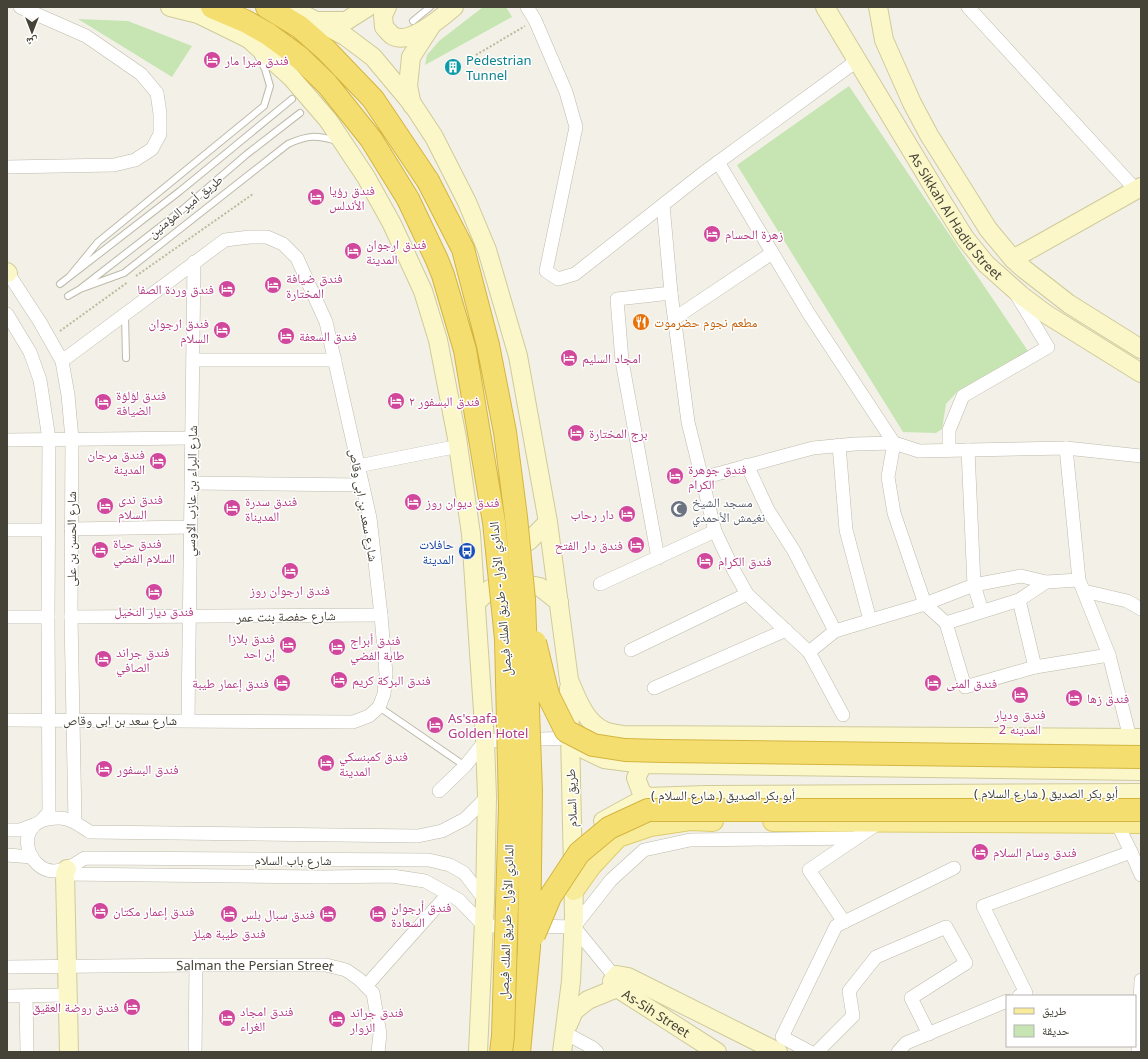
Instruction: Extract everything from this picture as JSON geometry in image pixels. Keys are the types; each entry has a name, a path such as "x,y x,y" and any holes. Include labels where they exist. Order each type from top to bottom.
{"highway":[{"name":"الدائري الأول - طريق الملك فيصل","path":"212,7 247,30 268,34 298,56 327,84 371,139 408,199 440,268 465,350 494,522 506,639 510,806 503,1036 501,1052"},
{"name":"الدائري الأول - طريق الملك فيصل","path":"275,7 300,26 321,45 373,99 428,181 463,249 488,345 505,432 516,517 524,600 531,791 529,947 519,1052"},
{"path":"524,600 548,695 566,731 593,745 625,750 663,751 1139,752"},
{"name":"( شارع السلام ) أبو بكر الصديق","path":"529,947 550,896 579,853 609,828 648,810 1141,810"}],"main road":[{"path":"170,7 198,14 247,30 291,77 328,120 366,177 392,224 423,291 438,340 459,446 471,534 485,741 487,797 485,900 479,1044 491,1052"},
{"path":"275,7 316,21 345,36 373,57 412,105 434,137 467,202 487,250 518,356 548,522 569,680 579,702 590,720 604,731 623,735 1139,752"},
{"path":"316,21 346,21 368,7"},
{"path":"387,7 383,15 384,27 394,37 406,37 430,26 454,7"},
{"name":"As Sikkah Al Hadid Street","path":"825,7 965,238 986,264 1046,314 1141,373"},
{"name":"As Sikkah Al Hadid Street","path":"878,7 884,40 912,103 929,135 988,229 1013,259 1024,269 1069,304 1141,349"},
{"path":"412,105 408,86 411,57 430,26"},
{"path":"1013,259 1139,189"},
{"path":"471,534 488,547 510,546 529,541 548,522"},
{"path":"476,603 490,589 514,582 540,587 559,602"},
{"name":"طريق السلام","path":"560,1045 571,981 574,921 569,680"},
{"path":"570,741 604,759 643,764"},
{"name":"( شارع السلام ) أبو بكر الصديق","path":"1139,752 643,764 636,778 641,791 647,797 706,795 1141,793"},
{"path":"706,795 714,821"},
{"path":"573,848 606,818 647,797"},
{"path":"574,890 591,866 618,837 650,826 690,820 1141,823"},
{"path":"66,872 69,1052"},
{"name":"As-Sih Street","path":"560,1045 574,1011 588,1000 620,981"},
{"name":"As-Sih Street","path":"620,981 717,1052"},
{"name":"As-Sih Street","path":"620,981 778,1052"}],"street":[{"path":"7,167 114,165 135,160 152,149 160,134 160,114 157,93 141,74 86,36 20,7"},
{"path":"527,7 535,20 566,92 576,127 546,271 558,279 575,274 718,162 851,65 855,57"},
{"path":"968,7 1139,189"},
{"path":"718,162 809,314 894,443 888,477 894,513 925,604 946,623 965,688 1035,667 1110,655"},
{"path":"663,205 671,293 688,422 715,531 747,594 809,652 843,715"},
{"name":"شارع سعد بن ابى وقاص","path":"7,720 353,722 369,716 379,707 384,694 386,674 370,518 326,322 297,258 282,244 267,237 224,240 62,361"},
{"path":"675,318 772,253"},
{"name":"شارع البراء بن عازب الاوسي","path":"188,720 194,262"},
{"name":"شارع الحسن بن على","path":"7,272 50,338 62,361 68,395 72,439 71,617 74,822"},
{"path":"949,450 949,430 963,396 1048,347 1011,286"},
{"path":"658,558 622,361 617,299 671,293"},
{"name":"شارع الحسن بن على","path":"7,314 30,352 40,380 49,439 48,617 50,812 28,832 27,840 32,857"},
{"path":"193,360 335,360"},
{"path":"7,440 192,438"},
{"path":"702,478 813,448 839,445 894,443 918,451 1066,448 1141,456"},
{"path":"839,445 846,530 870,620"},
{"path":"358,466 459,446"},
{"path":"1066,448 1082,586 1110,655 1139,752"},
{"path":"968,450 974,585 982,611"},
{"path":"747,466 768,510 794,551 835,631"},
{"path":"192,483 362,485"},
{"path":"71,529 191,527"},
{"path":"7,530 48,530"},
{"path":"600,584 715,531"},
{"path":"809,652 835,631 925,604 974,585 1021,576 1046,582 1082,586 1127,601 1141,609"},
{"path":"946,623 1019,600 1046,582"},
{"path":"631,650 747,594"},
{"path":"1019,600 1035,667"},
{"name":"شارع حفصة بنت عمر","path":"71,617 381,615"},
{"path":"7,617 48,617"},
{"path":"654,688 786,630"},
{"path":"439,791 465,766 485,741 570,741"},
{"name":"شارع باب السلام","path":"74,822 90,832 418,836 442,831 465,819 487,797"},
{"path":"7,830 20,830 58,817 74,822"},
{"path":"844,922 809,870 881,821"},
{"path":"1117,823 1141,875"},
{"path":"7,855 32,857 38,865 52,871 66,872 324,877 392,876 425,881 458,900 484,926 574,921 611,880 644,850 690,840 856,838"},
{"path":"1021,995 1026,993 983,906 1131,852"},
{"name":"شارع باب السلام","path":"66,872 74,863 84,858 429,860 450,864 464,873 485,900"},
{"path":"810,1052 782,1037 836,926 954,868"},
{"path":"366,986 448,894"},
{"path":"574,921 620,981"},
{"path":"817,1052 853,1016 849,991 876,957 946,927 966,963 911,998 928,1034"},
{"path":"195,1052 196,965"},
{"name":"Salman the Persian Street","path":"7,967 326,965 346,970 360,979 373,993 380,1034 378,1052"},
{"path":"1139,1052 1141,980"},
{"path":"7,996 68,995"},
{"path":"26,996 27,1052"},
{"path":"898,1052 906,1043 1006,1001"},
{"path":"560,1045 593,1048 597,1052"}],"lane":[{"path":"413,21 430,7"},
{"path":"70,276 98,242 264,106 270,86 265,69 247,30"},
{"path":"60,284 180,191 292,99"},
{"name":"طريق أمير المؤمنين","path":"68,296 80,289 183,209 247,154 300,113"},
{"path":"80,289 124,273 288,144 303,137 322,137 343,143"},
{"path":"125,314 126,358"},
{"path":"379,707 465,766"}],"path":[{"path":"476,55 535,20"},
{"path":"50,338 253,194"}],"green space":[{"path":"483,7 506,7 512,17 425,65 427,55 439,41"},
{"path":"78,19 128,21 192,46 172,77"},
{"path":"849,86 1028,351 957,392 946,404 942,429 936,433 903,432 737,165"}],"place":[{"name":"فندق ميرا مار","path":"212,60"},
{"name":"Pedestrian Tunnel","path":"453,67"},
{"name":"فندق رؤيا الأندلس","path":"316,197"},
{"name":"زهرة الحسام","path":"712,234"},
{"name":"فندق ارجوان المدينة","path":"353,251"},
{"name":"فندق ضيافة المختارة","path":"273,285"},
{"name":"فندق وردة الصفا","path":"227,289"},
{"name":"مطعم نجوم حضرموت","path":"641,322"},
{"name":"فندق ارجوان السلام","path":"222,330"},
{"name":"فندق السعفة","path":"286,336"},
{"name":"امجاد السلیم","path":"569,358"},
{"name":"فندق البسفور ٢","path":"396,401"},
{"name":"فندق لؤلؤة الضيافة","path":"103,402"},
{"name":"برج المختارة","path":"576,433"},
{"name":"فندق مرجان المدينة","path":"158,461"},
{"name":"فندق جوهرة الكرام","path":"675,476"},
{"name":"فندق ديوان روز","path":"413,502"},
{"name":"فندق ندى السلام","path":"105,506"},
{"name":"فندق سدرة المديناة","path":"232,508"},
{"name":"مسجد الشيخ نغيمش الأحمدي","path":"679,509"},
{"name":"دار رحاب","path":"627,514"},
{"name":"فندق دار الفتح","path":"636,545"},
{"name":"فندق حياة السلام الفضي","path":"100,550"},
{"name":"حافلات المدينة","path":"467,551"},
{"name":"فندق الكرام","path":"705,561"},
{"name":"فندق ارجوان روز","path":"290,571"},
{"name":"فندق ديار النخيل","path":"154,592"},
{"name":"فندق بلازا إن احد","path":"288,645"},
{"name":"فندق أبراج طابة الفضي","path":"337,647"},
{"name":"فندق جراند الصافي","path":"103,659"},
{"name":"فندق البركة كريم","path":"339,680"},
{"name":"فندق إعمار طيبة","path":"282,683"},
{"name":"فندق المنى","path":"933,683"},
{"name":"فندق وديار المدينه 2","path":"1020,695"},
{"name":"فندق زها","path":"1074,698"},
{"name":"As'saafa Golden Hotel","path":"435,725"},
{"name":"فندق كمبنسكي المدينة","path":"326,763"},
{"name":"فندق البسفور","path":"104,769"},
{"name":"فندق وسام السلام","path":"980,852"},
{"name":"فندق إعمار مكتان","path":"100,911"},
{"name":"فندق طيبة هيلز","path":"229,914"},
{"name":"فندق سبال بلس","path":"328,914"},
{"name":"فندق أرجوان السعادة","path":"378,914"},
{"name":"فندق روضة العقيق","path":"132,1007"},
{"name":"فندق امجاد الغراء","path":"227,1018"},
{"name":"فندق جراند الزوار","path":"337,1019"}]}
